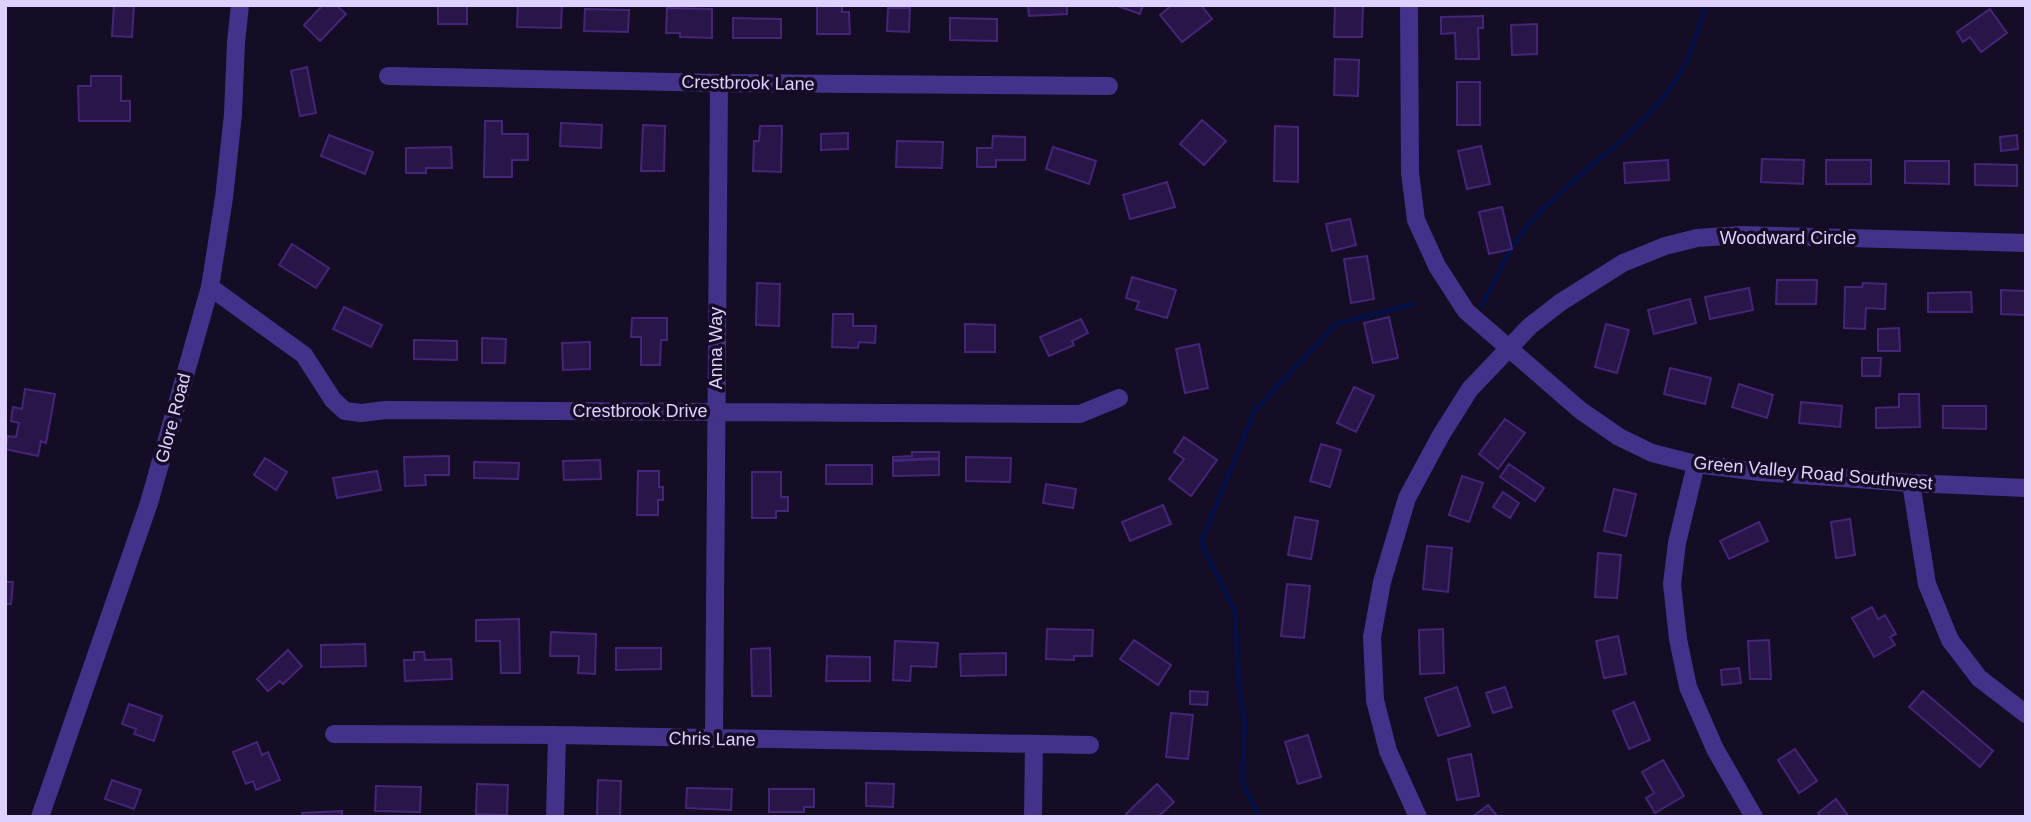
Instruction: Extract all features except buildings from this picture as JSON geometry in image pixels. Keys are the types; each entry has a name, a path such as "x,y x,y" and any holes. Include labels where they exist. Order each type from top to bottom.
{"street":[{"name":"Glore Road","path":"40,817 149,503 210,287 225,198 240,5"},
{"name":"Green Valley Road Southwest","path":"1409,5 1409,173 1416,220 1437,266 1466,311 1580,410 1619,437 1652,453 1696,464 1760,472 1911,483 2026,488"},
{"name":"Crestbrook Lane","path":"388,76 719,83 1109,86"},
{"name":"Anna Way","path":"714,739 719,83"},
{"name":"Woodward Circle","path":"1419,817 1388,751 1375,700 1373,637 1382,582 1407,498 1441,435 1467,393 1530,326 1561,302 1623,264 1665,246 1698,238 1741,235 2026,243"},
{"name":"Crestbrook Drive","path":"210,287 304,355 333,400 345,411 361,413 386,410 1080,414 1119,398"},
{"path":"1696,464 1677,543 1672,584 1678,639 1688,687 1714,749 1754,817"},
{"path":"1911,483 1927,584 1950,640 1979,678 2026,714"},
{"name":"Chris Lane","path":"334,734 556,735 1090,745"},
{"path":"555,817 556,735"},
{"path":"1032,817 1034,744"}],"waterway":[{"path":"1482,305 1526,227 1553,199 1635,128 1670,88 1688,59 1706,5"},
{"path":"1259,817 1242,781 1245,722 1239,689 1235,612 1201,542 1255,410 1336,324 1413,304"}]}
